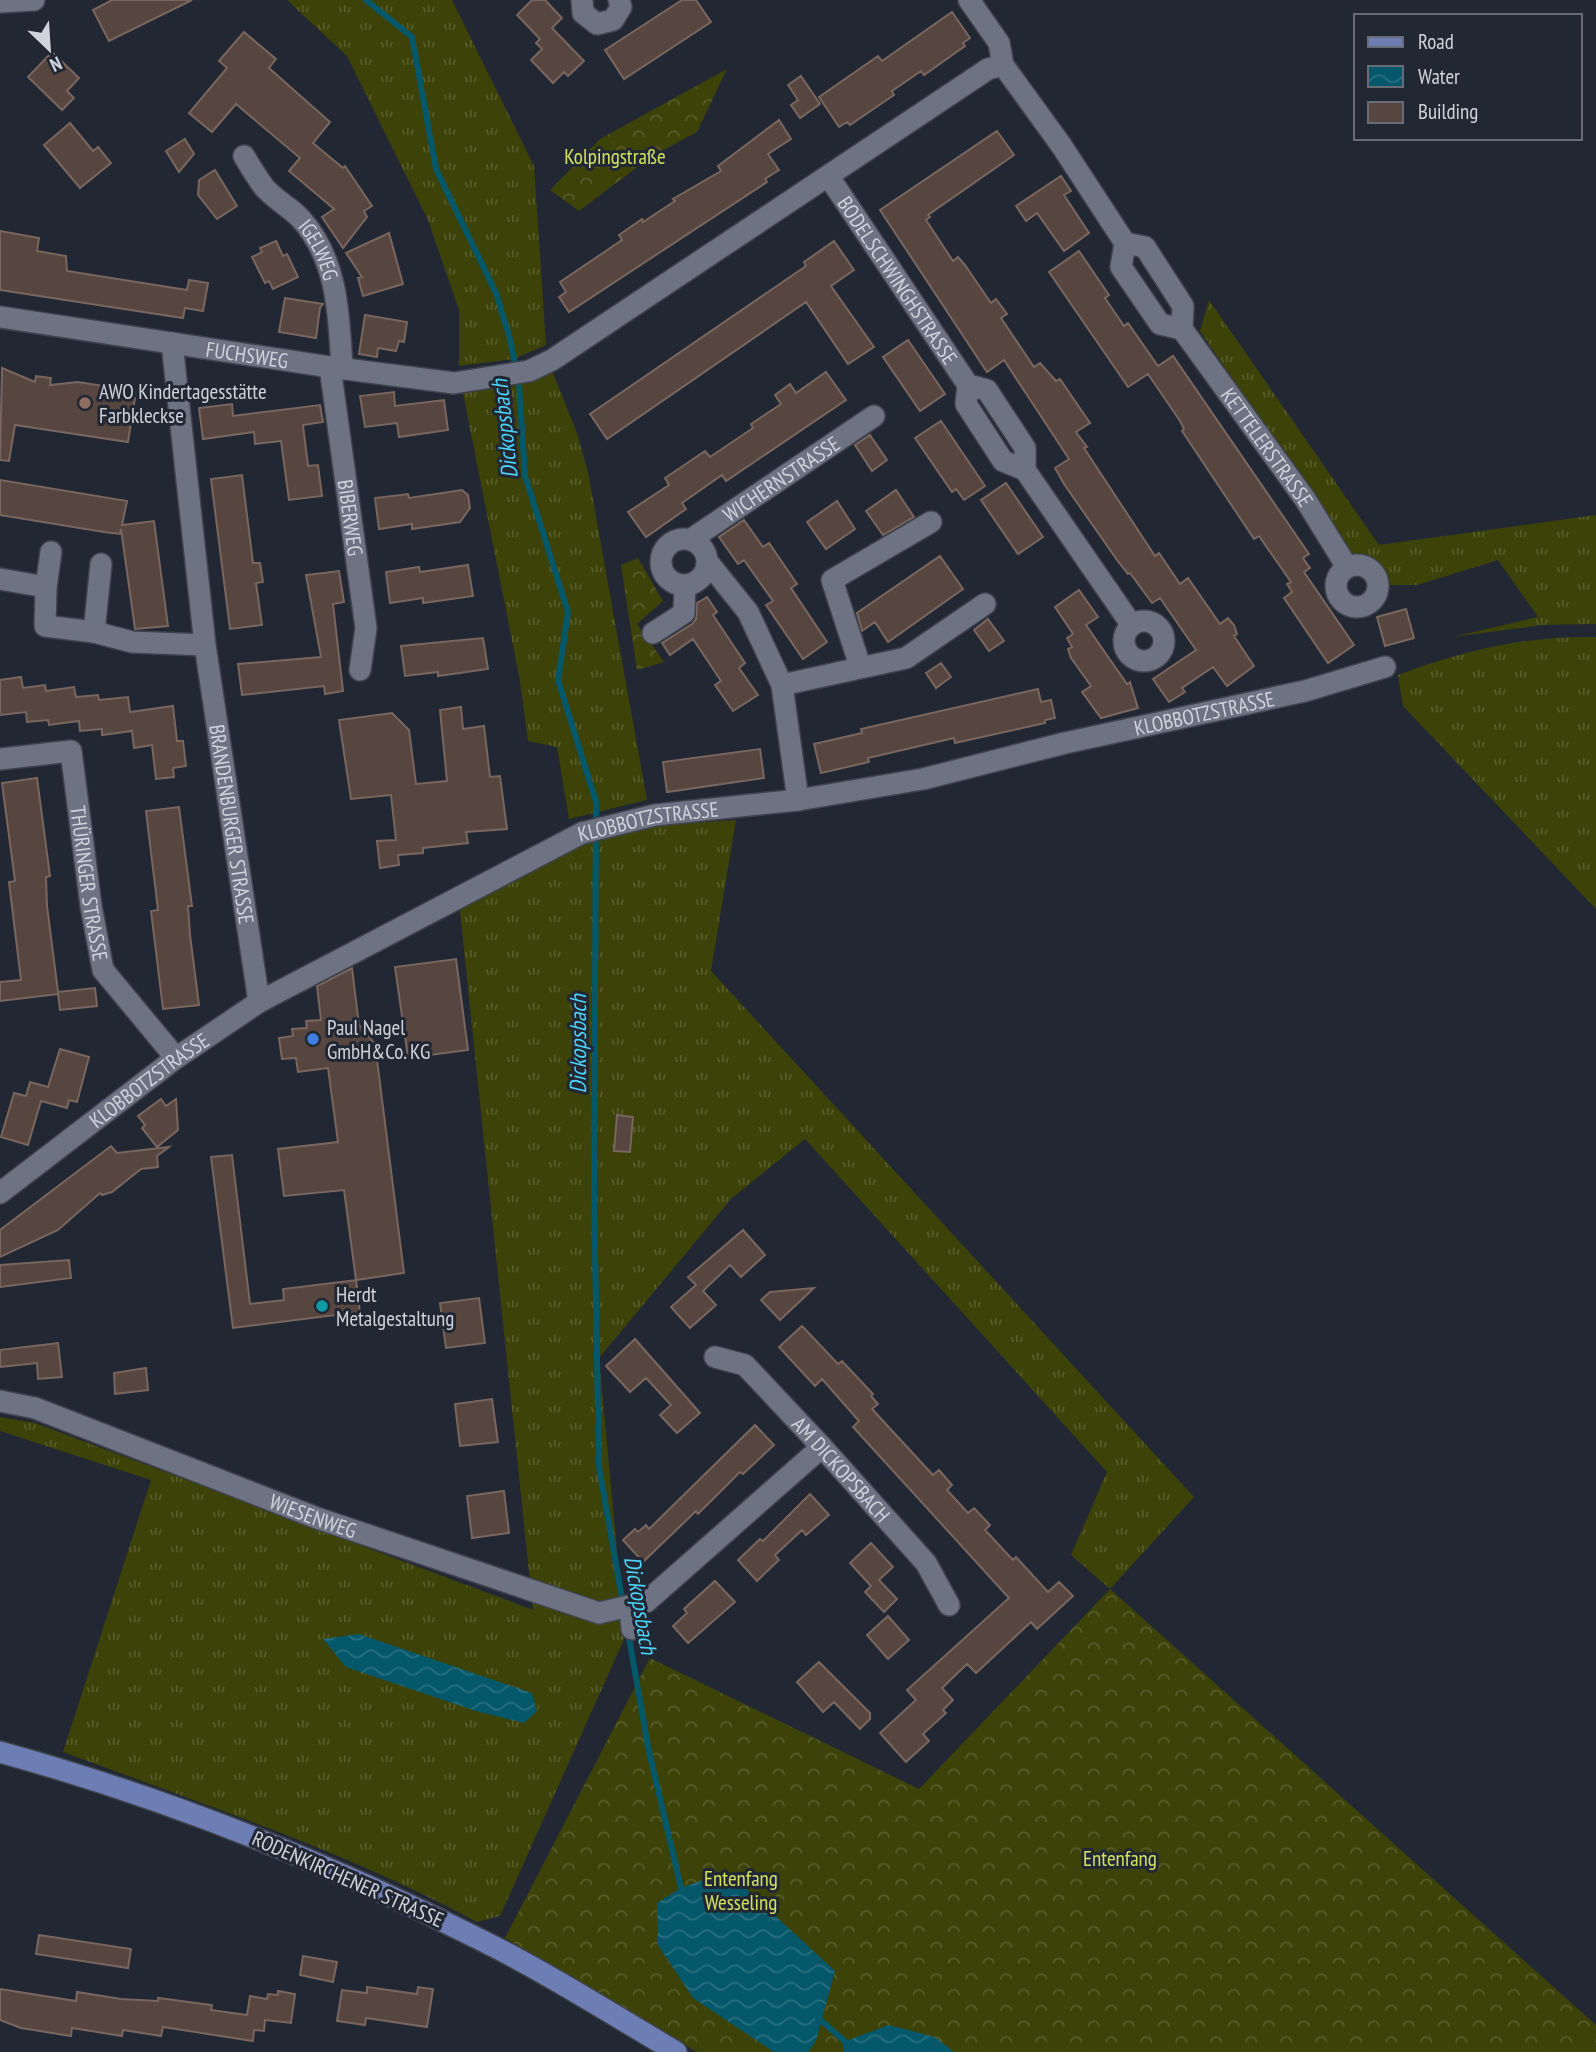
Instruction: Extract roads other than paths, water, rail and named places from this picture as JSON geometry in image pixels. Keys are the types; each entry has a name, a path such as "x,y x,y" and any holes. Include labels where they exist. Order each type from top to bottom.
{"main road":[{"name":"RODENKIRCHENER STRASSE","path":"0,1752 213,1821 327,1867 490,1944 676,2052"}],"street":[{"path":"0,2 34,0"},
{"path":"582,0 583,13 597,24 613,20 621,7 619,0"},
{"name":"KETTELERSTRASSE","path":"970,0 999,43 1003,65 1061,145 1125,243 1121,267 1142,301 1160,324 1182,328"},
{"path":"829,177 988,69 1003,65"},
{"name":"IGELWEG","path":"244,156 265,188 301,220 317,243 331,275 339,305 336,368"},
{"name":"FUCHSWEG","path":"0,317 336,368 454,383 497,379 529,371 552,360 829,177"},
{"name":"BODELSCHWINGHSTRASSE","path":"829,177 968,384 987,390 1025,447 1024,470 1132,624"},
{"name":"KETTELERSTRASSE","path":"1125,243 1145,247 1183,306 1182,328 1305,499 1347,567"},
{"name":"BRANDENBURGER STRASSE","path":"172,343 205,645 259,1002"},
{"name":"BIBERWEG","path":"336,368 366,628 360,670"},
{"name":"WICHERNSTRASSE","path":"685,585 666,576 662,556 676,541 690,540 874,416"},
{"path":"860,666 832,580 931,522"},
{"path":"690,540 702,548 707,561 748,612 782,685 799,800"},
{"path":"51,552 46,587 45,626 94,632 132,642 205,645"},
{"path":"653,633 684,613 685,585 698,580 707,561"},
{"path":"94,632 101,564"},
{"path":"0,579 46,587"},
{"path":"782,685 905,658 985,604"},
{"name":"KLOBBOTZSTRASSE","path":"0,1193 176,1058 259,1002 582,833 655,815 799,800 923,779 1065,743 1305,691 1385,667"},
{"name":"THÜRINGER STRASSE","path":"0,759 71,751 90,906 103,971 176,1058"},
{"name":"AM DICKOPSBACH","path":"715,1357 745,1365 926,1563 949,1605"},
{"name":"WIESENWEG","path":"0,1401 35,1408 317,1518 598,1614 646,1602 822,1447"},
{"path":"626,1607 632,1629"}],"water":[{"path":"359,1634 532,1693 537,1711 524,1723 476,1711 346,1667 323,1639"},
{"path":"727,1871 835,1971 816,2041 808,2052 774,2052 693,1998 658,1945 657,1903 681,1888"},
{"path":"889,2025 935,2037 954,2052 843,2052 843,2042"}],"waterway":[{"name":"Dickopsbach","path":"366,0 412,37 436,169 496,293 510,339 519,385 525,476 568,612 558,680 596,802 594,1196 599,1467 623,1604"},
{"name":"Dickopsbach","path":"628,1632 648,1747 681,1888 687,1893"},
{"name":"Dickopsbach","path":"817,2017 848,2044"}],"place":[{"name":"AWO Kindertagesstätte Farbkleckse","path":"85,403"},
{"name":"Paul Nagel GmbH&Co. KG","path":"313,1039"},
{"name":"Herdt Metalgestaltung","path":"322,1306"}],"park label":[{"name":"Kolpingstraße","path":"615,156"},
{"name":"Entenfang","path":"1120,1858"},
{"name":"Entenfang Wesseling","path":"741,1890"}]}
